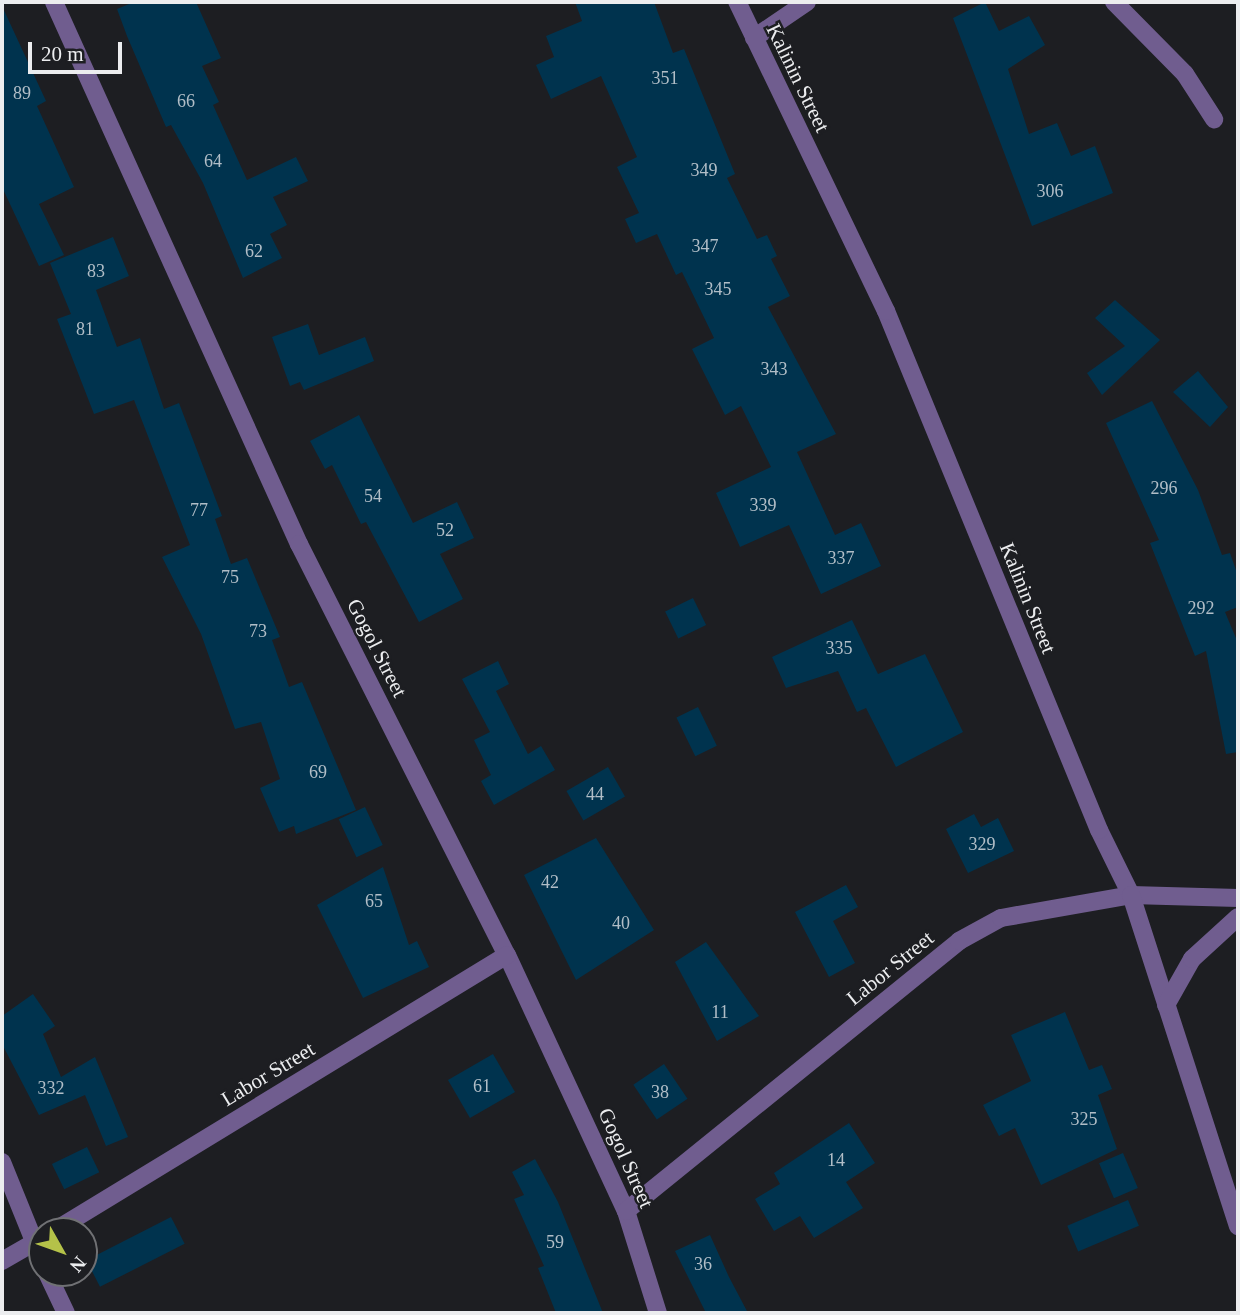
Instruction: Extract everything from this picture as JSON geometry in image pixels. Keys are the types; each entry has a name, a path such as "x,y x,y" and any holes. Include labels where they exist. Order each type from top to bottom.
{"street":[{"name":"Gogol Street","path":"54,2 299,544 507,955 626,1211 658,1313"},
{"name":"Kalinin Street","path":"737,2 886,311 1099,831 1131,895 1238,1226"},
{"path":"754,38 807,2"},
{"path":"1114,2 1185,74 1214,119"},
{"name":"Labor Street","path":"626,1211 959,941 1001,918 1131,895 1238,898"},
{"path":"1167,1005 1192,959 1238,917"},
{"name":"Labor Street","path":"77,1217 507,955"},
{"path":"2,1162 28,1219"},
{"path":"2,1261 28,1247"},
{"path":"54,1287 66,1313"}],"building":[{"path":"134,2 196,2 221,58 202,66 219,102 213,105 247,180 296,157 308,181 273,197 287,225 270,234 282,258 243,278 203,183 171,125 166,127 127,36 117,9"},
{"path":"575,2 654,2 673,53 684,49 735,174 727,178 757,239 767,235 777,256 771,259 790,296 768,307 836,434 797,452 835,535 861,523 881,566 821,594 789,525 740,547 716,493 771,467 741,406 725,415 692,349 714,338 682,272 676,275 657,234 636,243 625,219 639,213 617,167 637,157 601,76 551,99 536,65 554,57 546,36 582,21"},
{"path":"985,2 999,31 1029,16 1045,45 1008,69 1029,134 1057,123 1071,156 1095,146 1113,193 1032,226 953,18"},
{"path":"2,6 46,101 37,106 74,187 39,204 64,255 39,266 2,187"},
{"path":"113,237 129,276 96,290 117,347 140,338 164,409 179,403 222,516 215,519 231,564 247,558 280,637 272,640 289,687 302,682 356,810 296,834 294,826 279,832 260,788 280,779 261,722 235,729 201,634 162,557 190,545 134,400 94,414 57,319 71,314 50,263"},
{"path":"1115,300 1160,340 1102,395 1087,373 1125,346 1095,318"},
{"path":"308,324 319,355 365,337 374,361 304,390 300,382 290,386 272,337"},
{"path":"1198,371 1228,407 1210,427 1173,392"},
{"path":"1152,401 1198,490 1222,555 1230,553 1238,576 1238,607 1225,612 1238,643 1238,752 1226,754 1206,651 1195,656 1150,543 1159,540 1106,423"},
{"path":"359,415 413,523 457,502 474,538 440,554 463,599 419,622 366,522 361,524 332,465 325,469 310,441"},
{"path":"693,598 706,625 678,639 665,612"},
{"path":"852,620 878,674 925,654 963,732 896,767 866,708 857,712 838,671 786,688 772,657"},
{"path":"498,661 509,684 496,691 528,754 541,746 555,770 494,805 481,781 491,775 474,740 490,732 462,679"},
{"path":"698,707 717,746 695,756 676,718"},
{"path":"608,767 625,796 583,820 566,791"},
{"path":"365,807 383,845 356,857 339,819"},
{"path":"974,814 981,827 998,818 1014,851 968,873 946,829"},
{"path":"596,838 654,930 576,980 524,875"},
{"path":"383,867 409,945 417,941 429,967 363,998 317,905"},
{"path":"846,885 858,907 833,921 855,963 829,977 795,912"},
{"path":"706,942 759,1016 717,1041 675,962"},
{"path":"33,994 55,1026 43,1034 61,1077 95,1057 128,1137 106,1146 85,1095 39,1115 2,1044 2,1016"},
{"path":"1065,1012 1089,1070 1102,1065 1112,1089 1098,1095 1117,1149 1041,1185 1015,1128 999,1136 983,1105 1031,1081 1011,1035"},
{"path":"493,1054 515,1092 470,1118 448,1080"},
{"path":"664,1064 687,1099 657,1120 633,1085"},
{"path":"849,1123 875,1163 846,1182 863,1208 814,1238 800,1216 774,1231 755,1199 780,1184 774,1173"},
{"path":"87,1147 99,1172 64,1189 52,1164"},
{"path":"1123,1153 1138,1188 1114,1198 1099,1163"},
{"path":"535,1159 558,1202 603,1313 556,1313 538,1268 544,1266 514,1199 524,1195 512,1172"},
{"path":"1128,1200 1139,1226 1078,1252 1067,1226"},
{"path":"171,1217 185,1244 100,1287 98,1254"},
{"path":"710,1235 748,1313 706,1313 675,1251"}]}
